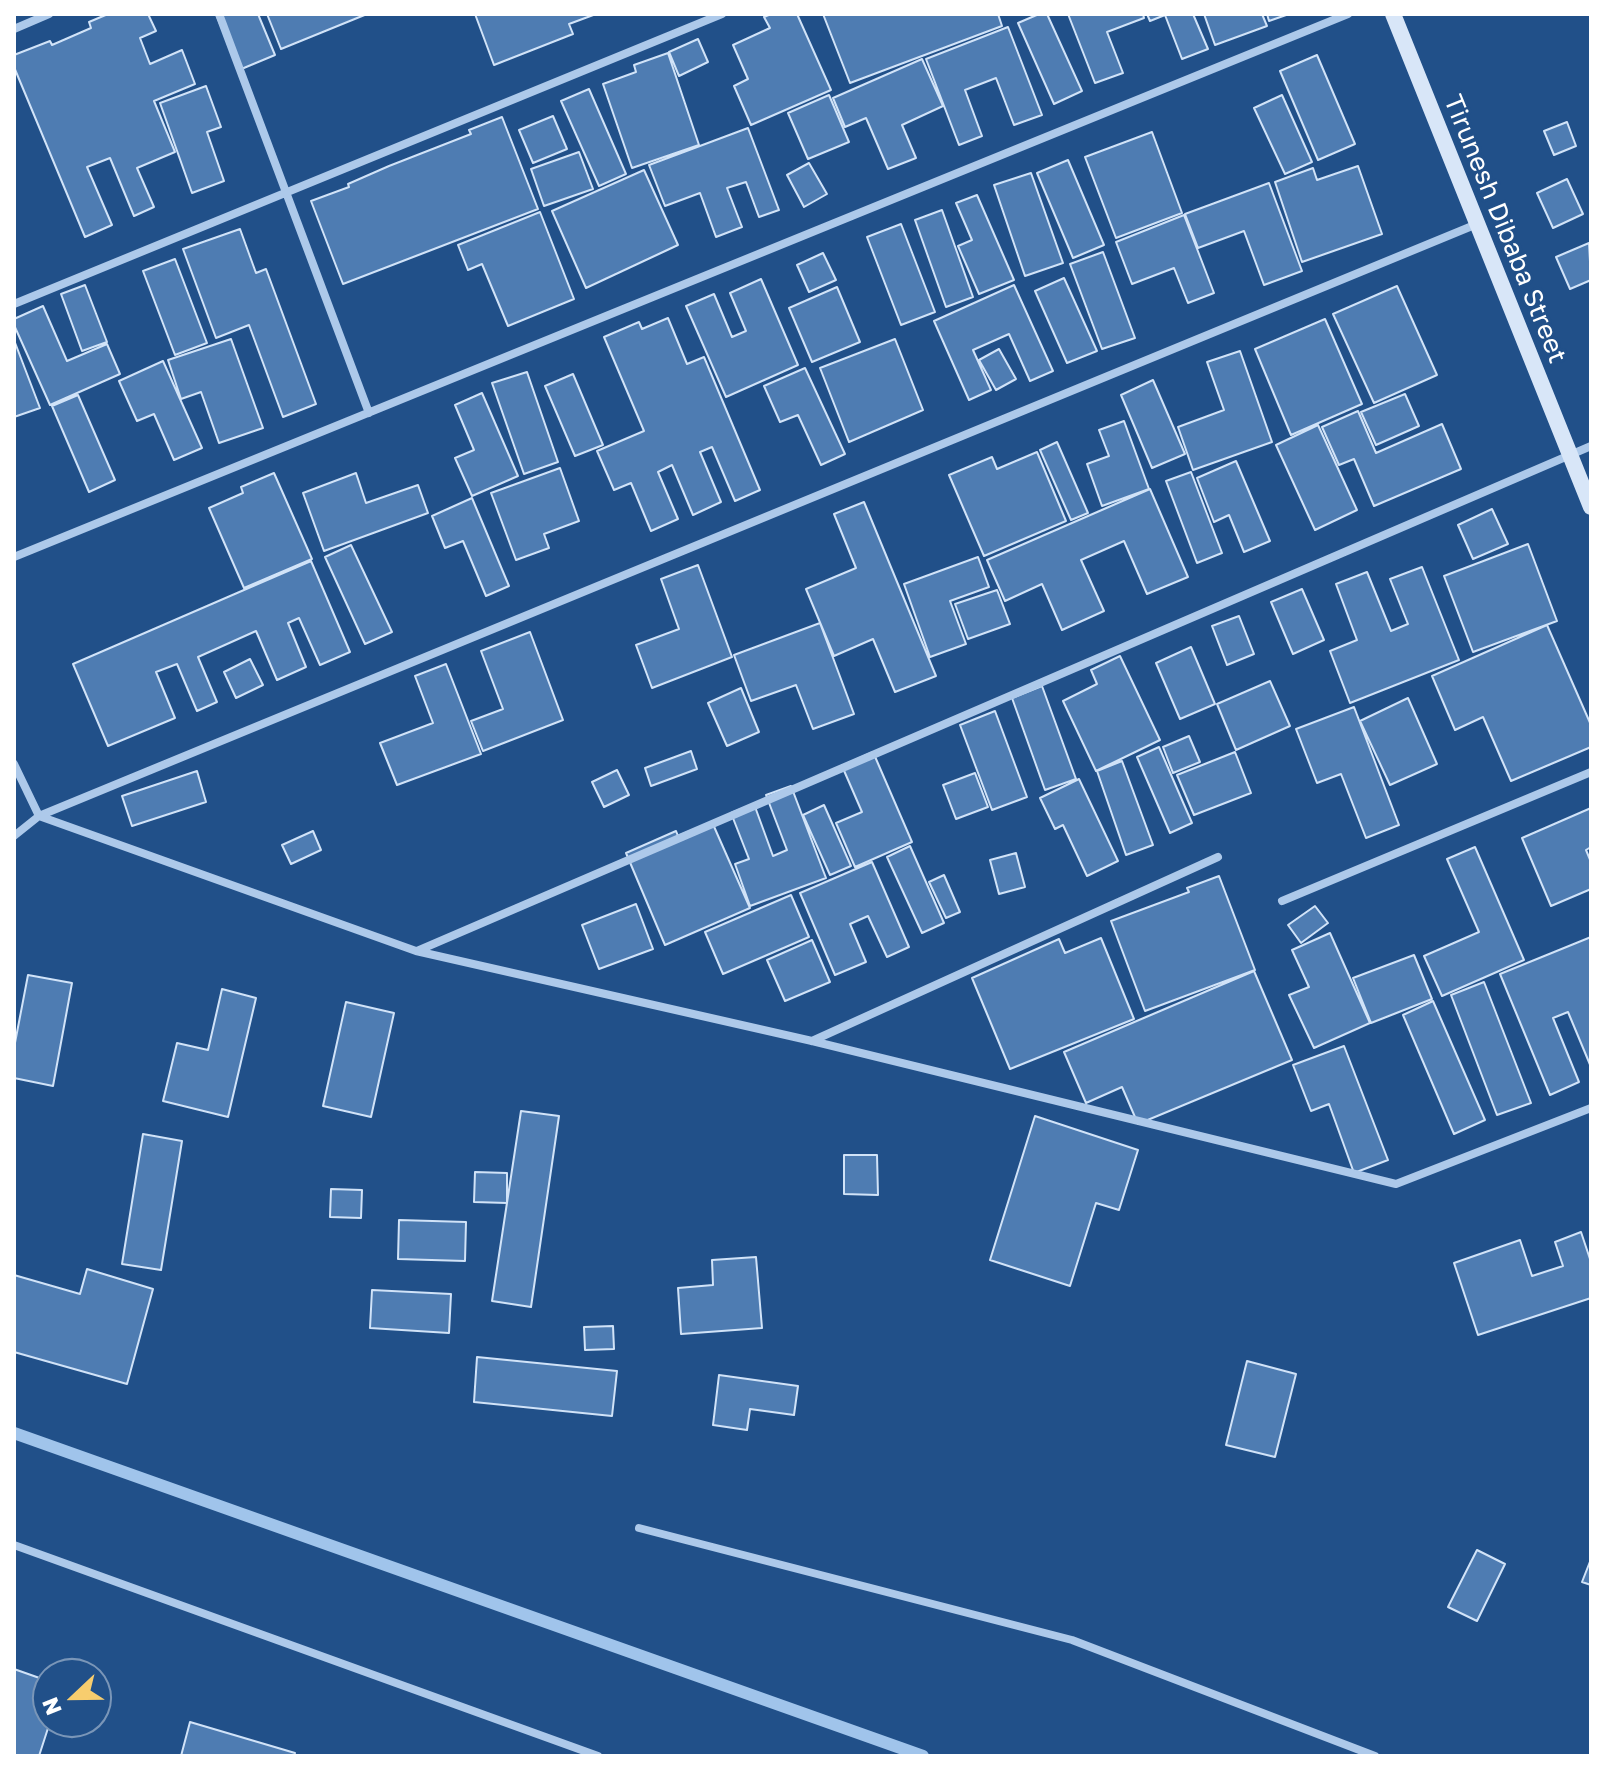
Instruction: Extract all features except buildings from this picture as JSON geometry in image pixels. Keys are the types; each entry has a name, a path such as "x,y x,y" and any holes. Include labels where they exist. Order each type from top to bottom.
{"main road":[{"name":"Tirunesh Dibaba Street","path":"1395,15 1591,507"}],"street":[{"path":"14,29 49,14"},
{"path":"219,14 369,413"},
{"path":"14,304 722,14"},
{"path":"14,557 1348,14"},
{"path":"14,836 39,816 1478,224"},
{"path":"416,951 1591,446"},
{"path":"14,764 39,816 416,951 812,1041 1396,1184 1591,1108"},
{"path":"1282,901 1591,772"},
{"path":"812,1041 1218,857"},
{"path":"639,1528 1072,1640 1375,1756"},
{"path":"14,1545 598,1756"}],"waterway":[{"path":"14,1433 923,1756"}]}
